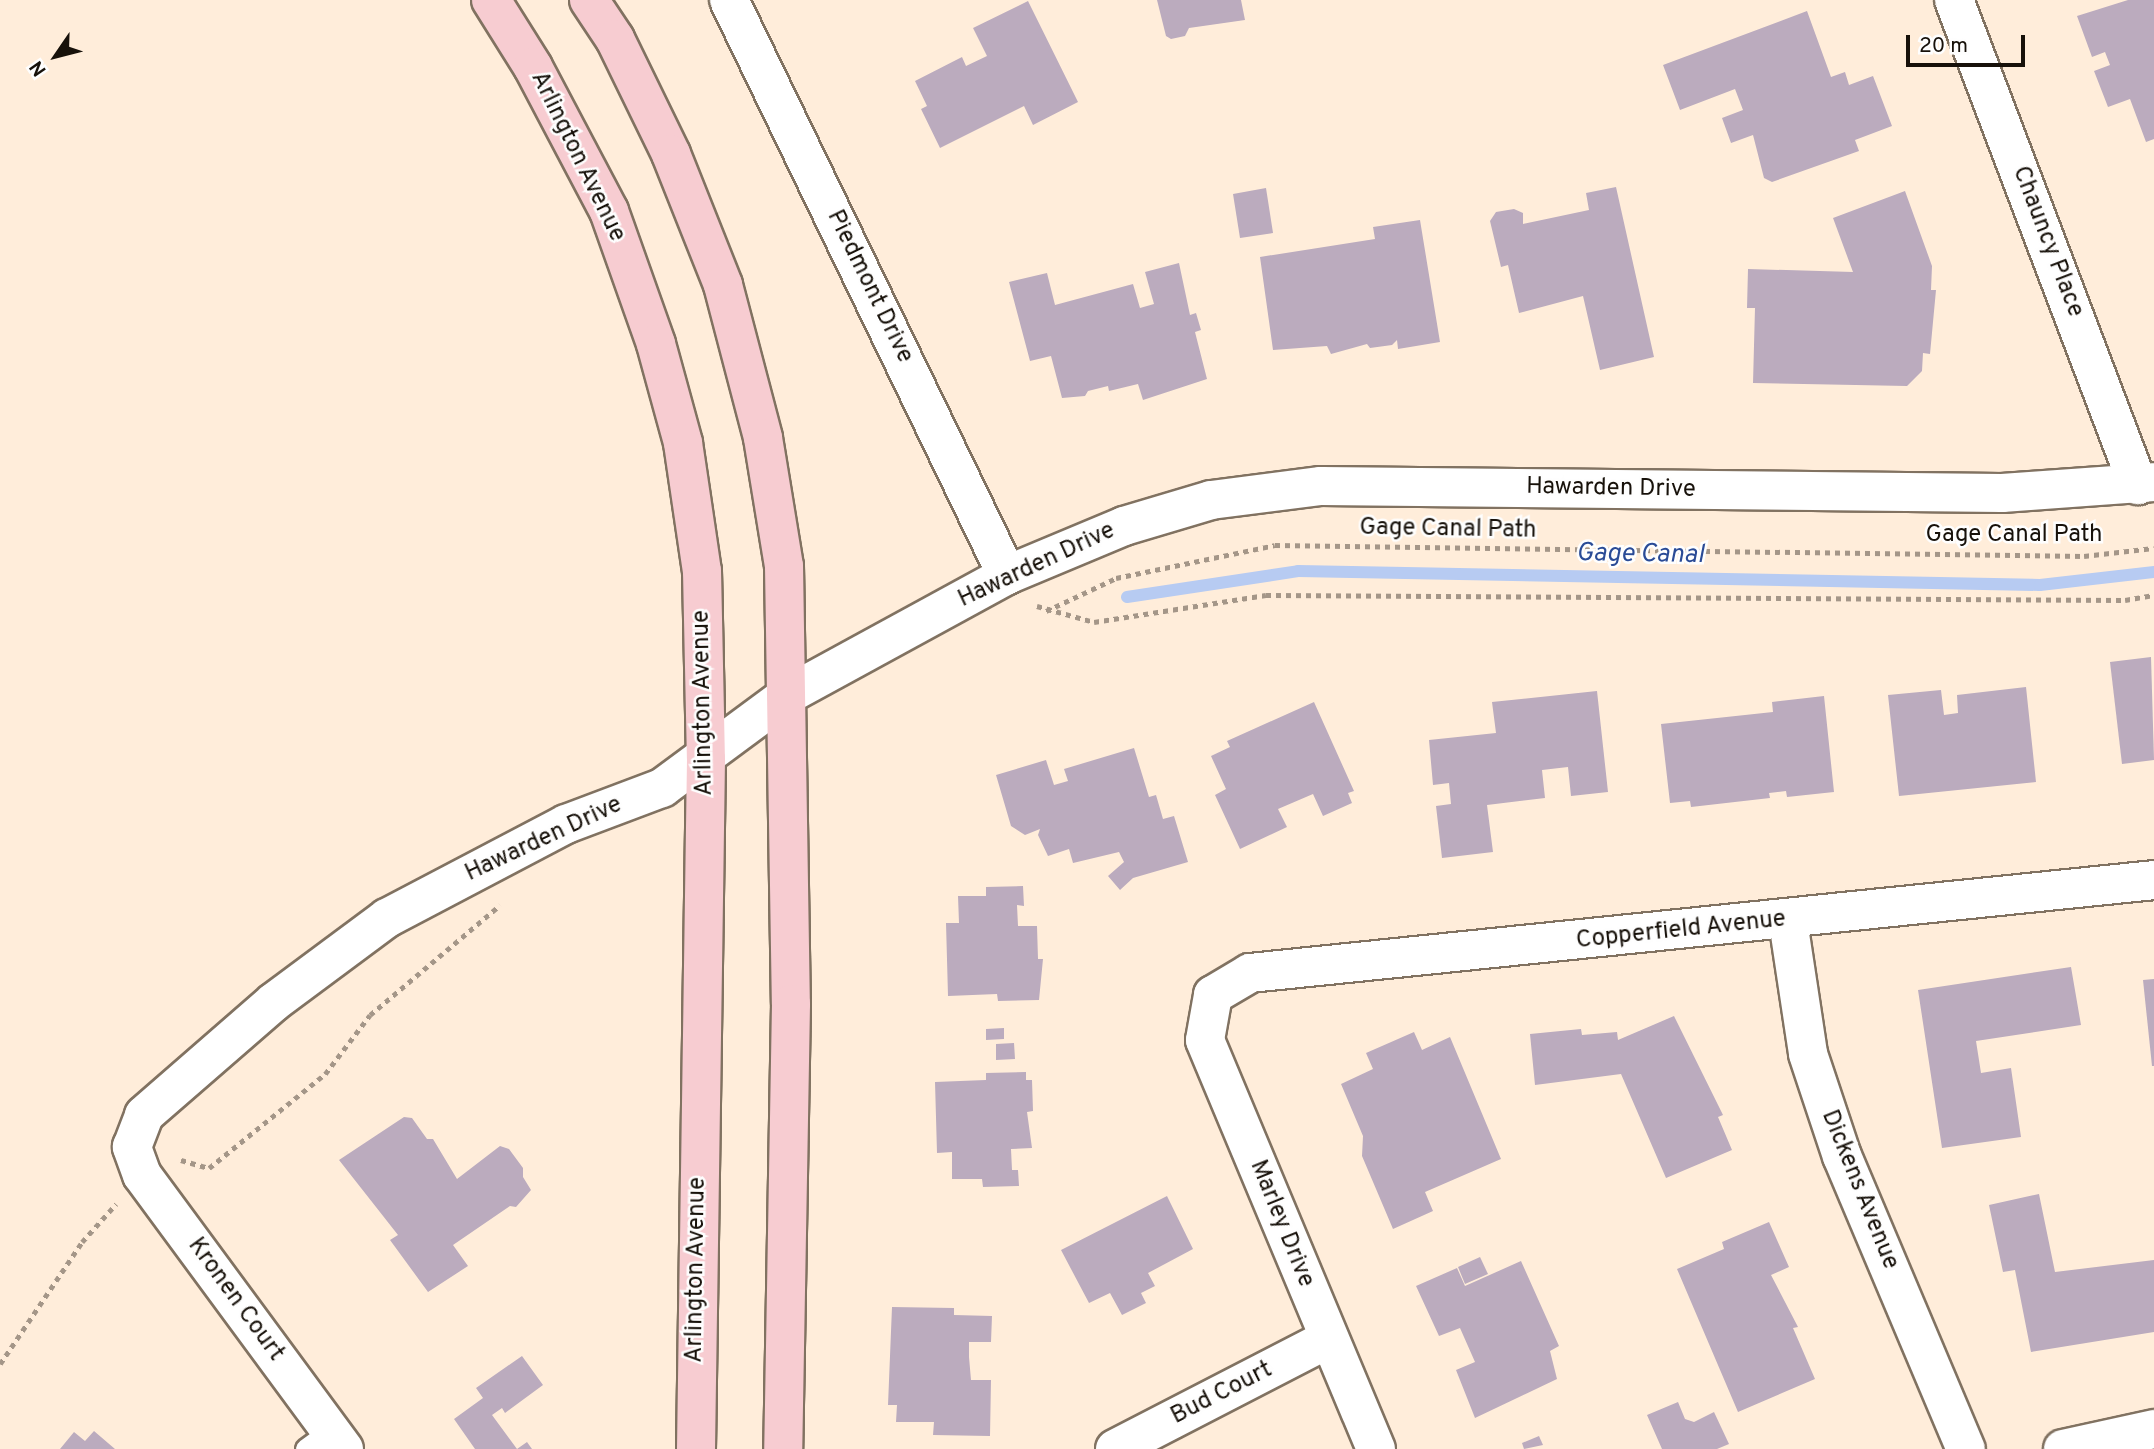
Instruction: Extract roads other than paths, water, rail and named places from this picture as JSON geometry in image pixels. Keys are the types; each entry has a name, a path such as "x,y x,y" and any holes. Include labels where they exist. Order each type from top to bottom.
{"main road":[{"name":"Arlington Avenue","path":"491,0 533,66 608,211 656,344 683,443 702,571 706,759 696,1449"},
{"path":"589,0 615,39 671,154 723,285 763,438 784,566 789,694 791,1004 783,1449"}],"street":[{"name":"Chauncy Place","path":"1954,0 2146,483"},
{"name":"Piedmont Drive","path":"738,3 1007,575"},
{"name":"Hawarden Drive","path":"137,1161 144,1115 274,1002 387,918 566,824 662,788 706,759 789,694 1007,575 1124,526 1211,500 1321,486 2002,493 2146,483"},
{"name":"Copperfield Avenue","path":"1213,995 1251,973 1788,921 2154,880"},
{"name":"Dickens Avenue","path":"1788,921 1808,1054 1825,1105 1966,1449"},
{"name":"Marley Drive","path":"1213,995 1205,1040 1376,1449"},
{"name":"Kronen Court","path":"137,1161 327,1443"},
{"name":"Bud Court","path":"1115,1449 1328,1339"},
{"path":"2063,1449 2154,1429"}],"waterway":[{"name":"Gage Canal","path":"1127,597 1298,571 2040,585 2154,572"}]}
